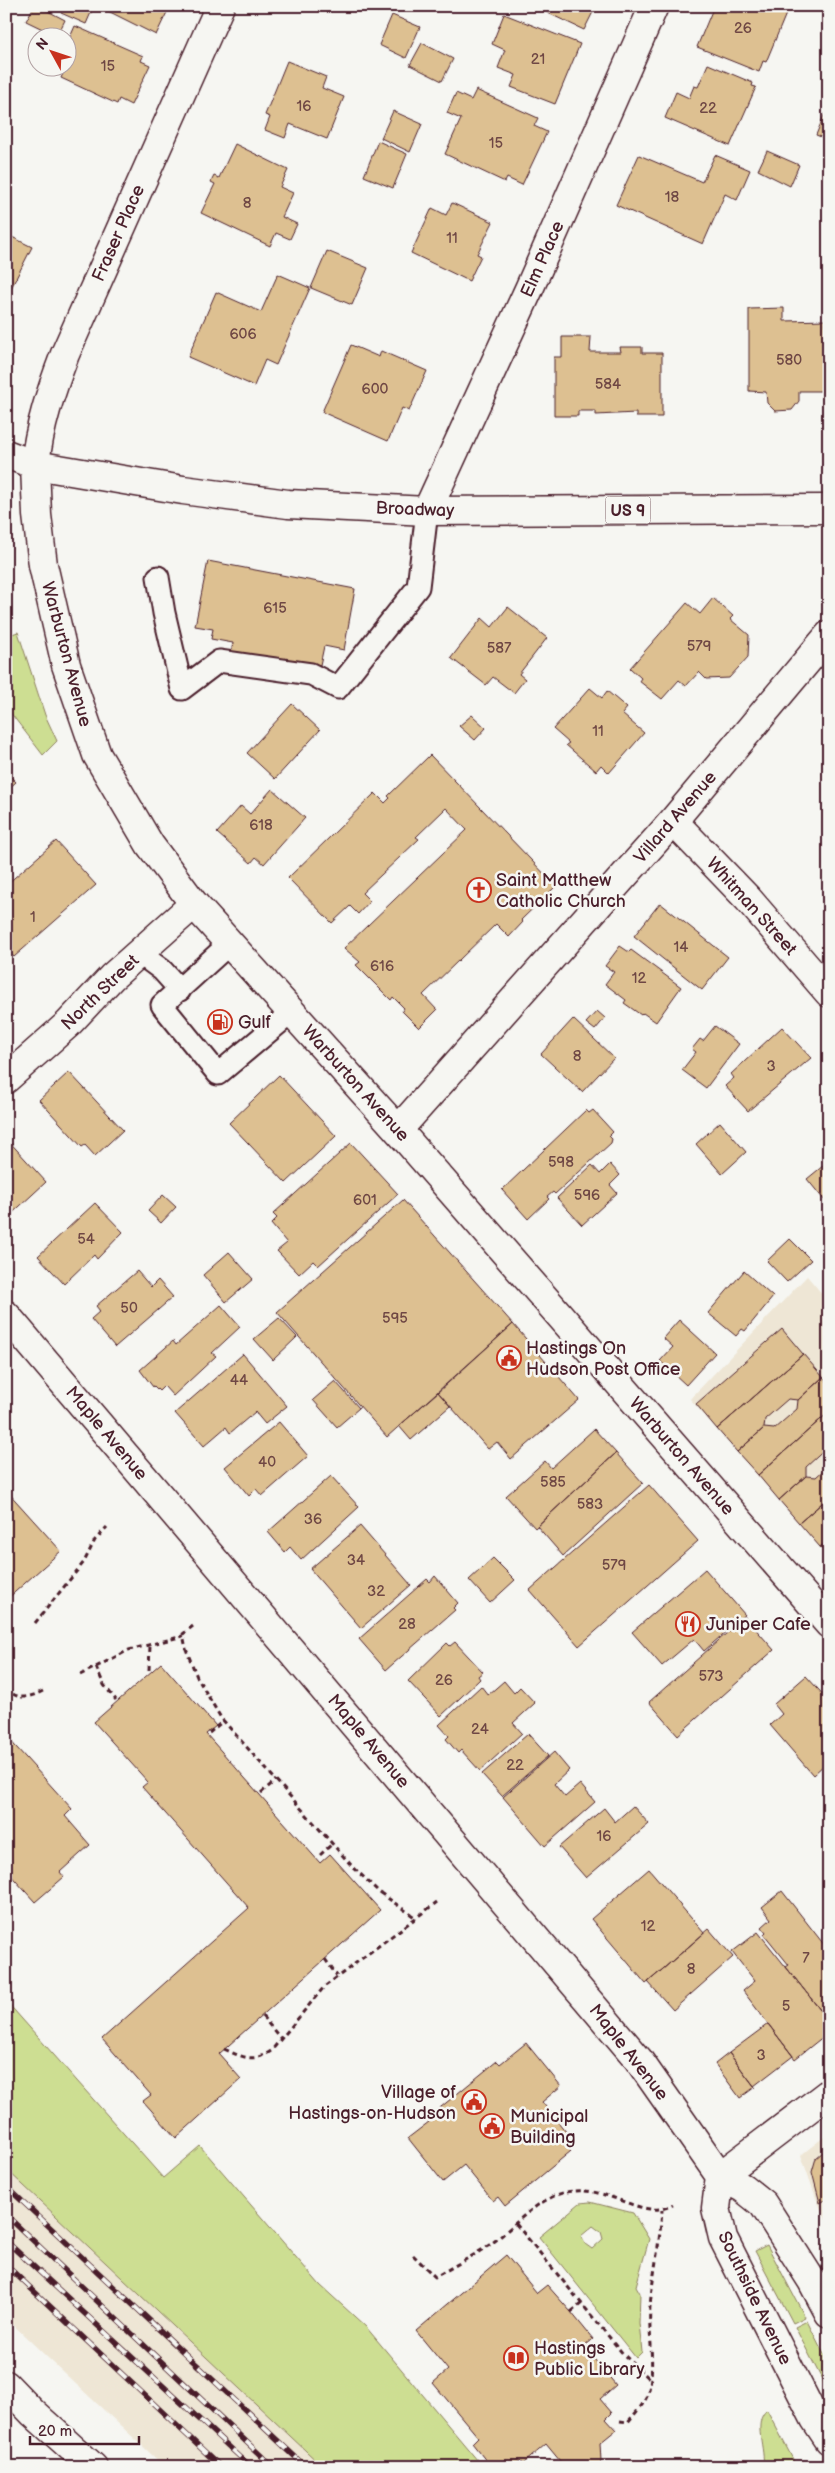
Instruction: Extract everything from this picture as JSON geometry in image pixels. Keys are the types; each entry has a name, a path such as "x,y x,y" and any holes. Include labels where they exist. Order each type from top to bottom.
{"street":[{"name":"Fraser Place","path":"35,465 38,437 46,406 65,354 220,6"},
{"name":"Elm Place","path":"426,511 529,289 654,6"},
{"name":"Broadway","path":"6,454 35,465 183,490 288,504 426,511 829,508"},
{"name":"Warburton Avenue","path":"35,465 37,515 43,565 66,665 80,712 97,755 150,845 194,904 398,1130 829,1624"},
{"name":"Villard Avenue","path":"398,1130 674,821 829,635"},
{"name":"Whitman Street","path":"674,821 748,899 829,993"},
{"name":"North Street","path":"6,1080 68,1024 112,977 194,904"},
{"name":"Maple Avenue","path":"6,1315 638,2058 720,2176"},
{"path":"829,2093 720,2176 743,2188 763,2204 812,2281 829,2313"},
{"name":"Southside Avenue","path":"720,2176 716,2208 723,2238 815,2420 829,2440"},
{"path":"6,2385 33,2413 93,2467"}],"lane":[{"path":"158,577 164,613 182,689 219,661 311,674 338,688 418,587 426,511"},
{"path":"230,943 162,1005 218,1074 292,1012"},
{"path":"139,954 162,970 180,990"}],"path":[{"path":"35,1623 84,1562 95,1540 107,1527"},
{"path":"80,1675 129,1650 183,1636 193,1626"},
{"path":"183,1636 197,1678 223,1721 367,1882 416,1918"},
{"path":"149,1670 150,1646"},
{"path":"6,1662 11,1655"},
{"path":"96,1667 104,1685 116,1700"},
{"path":"6,1688 18,1697 26,1698 43,1691"},
{"path":"209,1733 223,1721"},
{"path":"261,1793 276,1780"},
{"path":"320,1854 332,1844"},
{"path":"224,2049 240,2057 253,2060 271,2051 315,1997 337,1976 437,1902"},
{"path":"325,1959 337,1976"},
{"path":"262,2016 281,2039"},
{"path":"413,2255 435,2277 473,2256 546,2200 563,2193 579,2190 600,2192 650,2211 662,2210 673,2205"},
{"path":"620,2422 628,2422 638,2410 647,2396 651,2380 650,2304 660,2244 662,2210"},
{"path":"516,2224 624,2355 651,2380"},
{"path":"571,2312 582,2303"}],"shaded area":[{"path":"807,1276 829,1302 829,1557 690,1399"},
{"path":"829,2133 829,2226 816,2198 801,2155"},
{"path":"6,2169 323,2467 165,2467 48,2358 6,2318"}],"green space":[{"path":"18,632 45,715 57,741 43,755 6,707 6,701 9,699 6,695 6,636"},
{"path":"6,2001 163,2178 200,2146 320,2285 366,2327 483,2467 323,2467 6,2169"},
{"path":"590,2202 633,2213 649,2239 636,2286 640,2293 639,2323 642,2352 636,2358 539,2237 580,2203","holes":["593,2226 601,2232 603,2239 592,2249 585,2244 581,2236"]},
{"path":"767,2245 805,2317 793,2323 755,2251"},
{"path":"807,2321 829,2364 829,2393 795,2327"},
{"path":"767,2410 797,2467 763,2467 760,2421"}],"building":[{"path":"34,6 38,6 65,20 61,28 40,28 26,21"},
{"path":"64,6 89,6 93,8 86,24 61,13"},
{"path":"98,6 170,6 156,35"},
{"path":"533,6 596,6 584,30"},
{"path":"714,6 782,6 788,9 766,62 763,61 759,72 697,47"},
{"path":"504,14 580,44 555,104 511,87 516,75 498,68 505,50 492,44"},
{"path":"392,15 420,27 406,58 379,45"},
{"path":"75,26 143,56 141,61 150,65 131,105 119,99 117,104 61,78 78,78 78,28 74,28"},
{"path":"422,43 453,59 442,81 410,65"},
{"path":"287,61 326,77 322,88 344,97 327,139 290,124 285,138 265,130 270,117 265,115"},
{"path":"708,64 753,83 752,86 756,87 730,146 665,118 676,92 689,98 694,86 698,87"},
{"path":"476,90 538,118 534,126 547,132 522,185 507,178 505,182 445,154 461,119 447,113 456,93 471,100"},
{"path":"393,111 422,124 410,152 381,138"},
{"path":"825,113 829,114 829,140 816,135"},
{"path":"378,141 407,154 393,188 364,176"},
{"path":"235,144 288,170 280,187 293,193 282,217 297,224 290,239 276,233 270,246 201,213 215,184 211,182 214,176 219,178"},
{"path":"767,151 799,165 790,186 758,170"},
{"path":"639,155 702,182 715,155 750,170 737,200 725,194 703,244 616,205"},
{"path":"452,203 493,222 477,254 481,256 469,281 411,253 432,208 446,215"},
{"path":"6,234 32,247 6,298"},
{"path":"327,251 368,268 352,305 311,288"},
{"path":"278,274 310,288 276,365 265,360 254,386 188,357 216,292 261,312"},
{"path":"784,308 784,321 826,320 826,328 829,328 829,391 799,391 799,401 792,410 775,411 767,403 766,392 749,391 749,309"},
{"path":"562,337 591,337 590,352 621,352 620,347 642,347 642,353 662,353 662,417 636,417 636,413 596,415 596,411 578,411 578,416 554,416 554,357 562,357"},
{"path":"351,345 379,357 381,351 427,371 409,411 402,408 388,441 322,412"},
{"path":"208,561 355,589 344,650 324,646 320,665 231,652 233,643 211,639 213,629 195,626"},
{"path":"713,598 733,616 730,619 749,635 748,657 729,678 706,679 699,672 686,686 679,680 662,699 639,681 641,678 630,668 687,603 700,614"},
{"path":"508,607 547,638 519,674 525,679 514,693 493,677 486,685 451,658 482,618 492,627"},
{"path":"590,688 602,698 607,691 627,708 622,714 644,733 609,773 601,765 596,771 566,745 569,743 553,729"},
{"path":"292,704 320,730 275,779 247,753"},
{"path":"472,715 486,728 475,740 459,726"},
{"name":"Saint Matthew Catholic Church","path":"430,755 556,886 521,920 523,922 509,937 496,924 423,995 437,1010 419,1028 402,1011 404,1008 393,997 391,1000 356,965 360,962 344,948 467,830 446,808 416,837 419,839 362,893 370,901 358,914 350,906 332,923 288,878 375,793 385,803 390,798 388,796"},
{"path":"6,772 16,782 6,791"},
{"path":"272,789 305,818 264,864 256,857 251,863 217,833 241,806 250,814"},
{"path":"56,841 96,885 14,957 6,949 6,885"},
{"path":"660,903 728,957 702,990 634,936"},
{"path":"620,946 629,952 631,950 681,987 656,1022 643,1013 641,1015 624,1003 626,1000 605,984 614,972 605,966"},
{"path":"597,1011 605,1018 595,1030 586,1023"},
{"path":"573,1019 614,1058 582,1092 541,1054"},
{"path":"715,1026 739,1044 706,1088 682,1070 696,1052 692,1049 700,1039 703,1041"},
{"path":"782,1027 811,1058 748,1111 725,1086 734,1078 731,1074"},
{"path":"69,1072 123,1130 95,1156 85,1145 82,1147 39,1100"},
{"path":"279,1075 336,1136 286,1183 229,1123"},
{"path":"586,1110 589,1113 593,1110 613,1132 609,1136 612,1139 611,1143 555,1194 553,1192 547,1197 549,1199 528,1219 502,1190"},
{"path":"720,1122 746,1152 722,1174 696,1144"},
{"path":"6,1138 46,1182 6,1219"},
{"path":"351,1143 398,1194 318,1266 313,1261 299,1274 277,1251 287,1243 271,1224 277,1218 273,1214"},
{"path":"829,1161 829,1206 807,1179"},
{"path":"610,1164 620,1175 610,1185 617,1193 582,1225 557,1198 592,1165 600,1174"},
{"path":"163,1195 176,1207 161,1223 148,1211"},
{"path":"403,1200 513,1324 387,1437 277,1312"},
{"path":"95,1203 123,1232 97,1259 94,1255 64,1284 38,1256"},
{"path":"790,1239 811,1260 787,1282 767,1261"},
{"path":"229,1252 253,1279 226,1302 203,1275"},
{"path":"137,1271 151,1287 158,1280 173,1297 115,1347 91,1319 100,1311 96,1306"},
{"path":"744,1271 773,1297 745,1331 742,1329 736,1336 708,1313"},
{"path":"221,1305 240,1327 212,1353 216,1356 173,1396 164,1386 159,1391 153,1387 140,1370 173,1341 176,1345"},
{"path":"279,1318 297,1337 273,1360 254,1339"},
{"path":"679,1320 715,1353 686,1385 660,1361 673,1347 663,1338"},
{"name":"Hastings On Hudson Post Office","path":"513,1324 579,1400 511,1459 497,1442 488,1449 438,1392"},
{"path":"782,1329 803,1354 717,1429 696,1404"},
{"path":"243,1354 287,1406 265,1424 255,1412 230,1433 226,1427 204,1446 175,1413"},
{"path":"803,1354 823,1377 798,1400 788,1399 765,1419 764,1428 737,1452 717,1429"},
{"path":"823,1377 829,1384 829,1412 758,1475 737,1452 764,1428 774,1429 797,1409 798,1400"},
{"path":"335,1381 359,1408 337,1427 313,1400"},
{"path":"438,1392 450,1406 411,1440 399,1426"},
{"path":"829,1412 829,1446 806,1467 806,1476 779,1500 758,1475"},
{"path":"279,1422 308,1456 262,1496 256,1489 249,1496 225,1467"},
{"path":"594,1429 616,1453 535,1528 506,1496 545,1461 551,1468"},
{"path":"616,1453 643,1483 563,1556 537,1526"},
{"path":"829,1465 829,1497 799,1523 779,1500 806,1476 816,1477"},
{"path":"331,1476 359,1507 301,1560 290,1547 285,1552 268,1532"},
{"path":"649,1485 698,1541 579,1646 530,1590"},
{"path":"6,1490 61,1551 6,1600"},
{"path":"829,1497 829,1540 820,1547 799,1523"},
{"path":"360,1526 411,1585 361,1628 310,1569"},
{"path":"829,1540 829,1557 820,1547"},
{"path":"493,1558 515,1580 490,1603 469,1580"},
{"name":"Juniper Cafe","path":"705,1569 745,1615 704,1651 694,1639 662,1666 632,1632"},
{"path":"435,1576 458,1603 453,1608 455,1610 386,1670 359,1639 427,1579 430,1582"},
{"path":"745,1617 774,1650 678,1735 649,1702"},
{"path":"455,1642 483,1672 478,1676 480,1679 441,1716 408,1681 447,1643 450,1646"},
{"path":"161,1663 216,1726 206,1734 320,1863 330,1854 380,1910 219,2054 241,2079 176,2138 143,2101 151,2095 102,2039 249,1908 142,1787 148,1782 94,1722"},
{"path":"806,1676 829,1701 829,1767 826,1763 813,1775 770,1725 782,1714 774,1704"},
{"path":"504,1681 514,1693 520,1687 535,1703 513,1723 522,1733 480,1771 461,1750 458,1753 446,1739 449,1736 439,1725 481,1686 488,1695"},
{"path":"6,1722 14,1730 7,1737 72,1809 65,1816 90,1845 60,1872 64,1877 35,1902 6,1870 6,1862 10,1859 6,1855"},
{"path":"528,1734 548,1756 502,1796 482,1774"},
{"path":"554,1752 569,1770 554,1784 565,1797 580,1784 595,1802 545,1846 503,1797"},
{"path":"633,1806 649,1824 586,1878 559,1847 604,1808 615,1822"},
{"path":"649,1869 704,1933 646,1984 591,1919"},
{"path":"782,1891 829,1951 829,2021 786,1967 789,1965 764,1934 766,1932 762,1927 771,1919 762,1907"},
{"path":"709,1929 733,1957 673,2010 648,1982"},
{"path":"758,1932 829,2021 829,2032 795,2059 743,1991 755,1981 732,1952"},
{"path":"768,2024 793,2056 754,2086 729,2053"},
{"name":"Municipal Building","path":"526,2043 561,2086 542,2102 571,2138 564,2144 571,2151 505,2206 498,2197 493,2201 464,2165 443,2182 408,2138 438,2115 435,2112 497,2061 500,2064"},
{"path":"729,2053 755,2087 740,2098 715,2064"},
{"path":"829,2147 829,2198 820,2203 812,2172 816,2158"},
{"name":"Hastings Public Library","path":"506,2255 537,2293 547,2285 571,2312 593,2339 584,2347 616,2385 600,2399 612,2413 606,2419 616,2430 600,2443 601,2461 595,2467 565,2467 546,2444 523,2464 520,2461 513,2467 491,2467 472,2443 478,2437 433,2383 448,2370 416,2331"}],"railway":[{"path":"6,2186 306,2467"},
{"path":"6,2215 273,2467"},
{"path":"6,2241 251,2467"},
{"path":"6,2265 221,2467"}],"place":[{"name":"Saint Matthew Catholic Church","path":"479,890"},
{"name":"Gulf","path":"220,1022"},
{"name":"Hastings On Hudson Post Office","path":"509,1358"},
{"name":"Juniper Cafe","path":"688,1624"},
{"name":"Village of Hastings-on-Hudson","path":"474,2102"},
{"name":"Municipal Building","path":"492,2126"},
{"name":"Hastings Public Library","path":"516,2358"}]}
